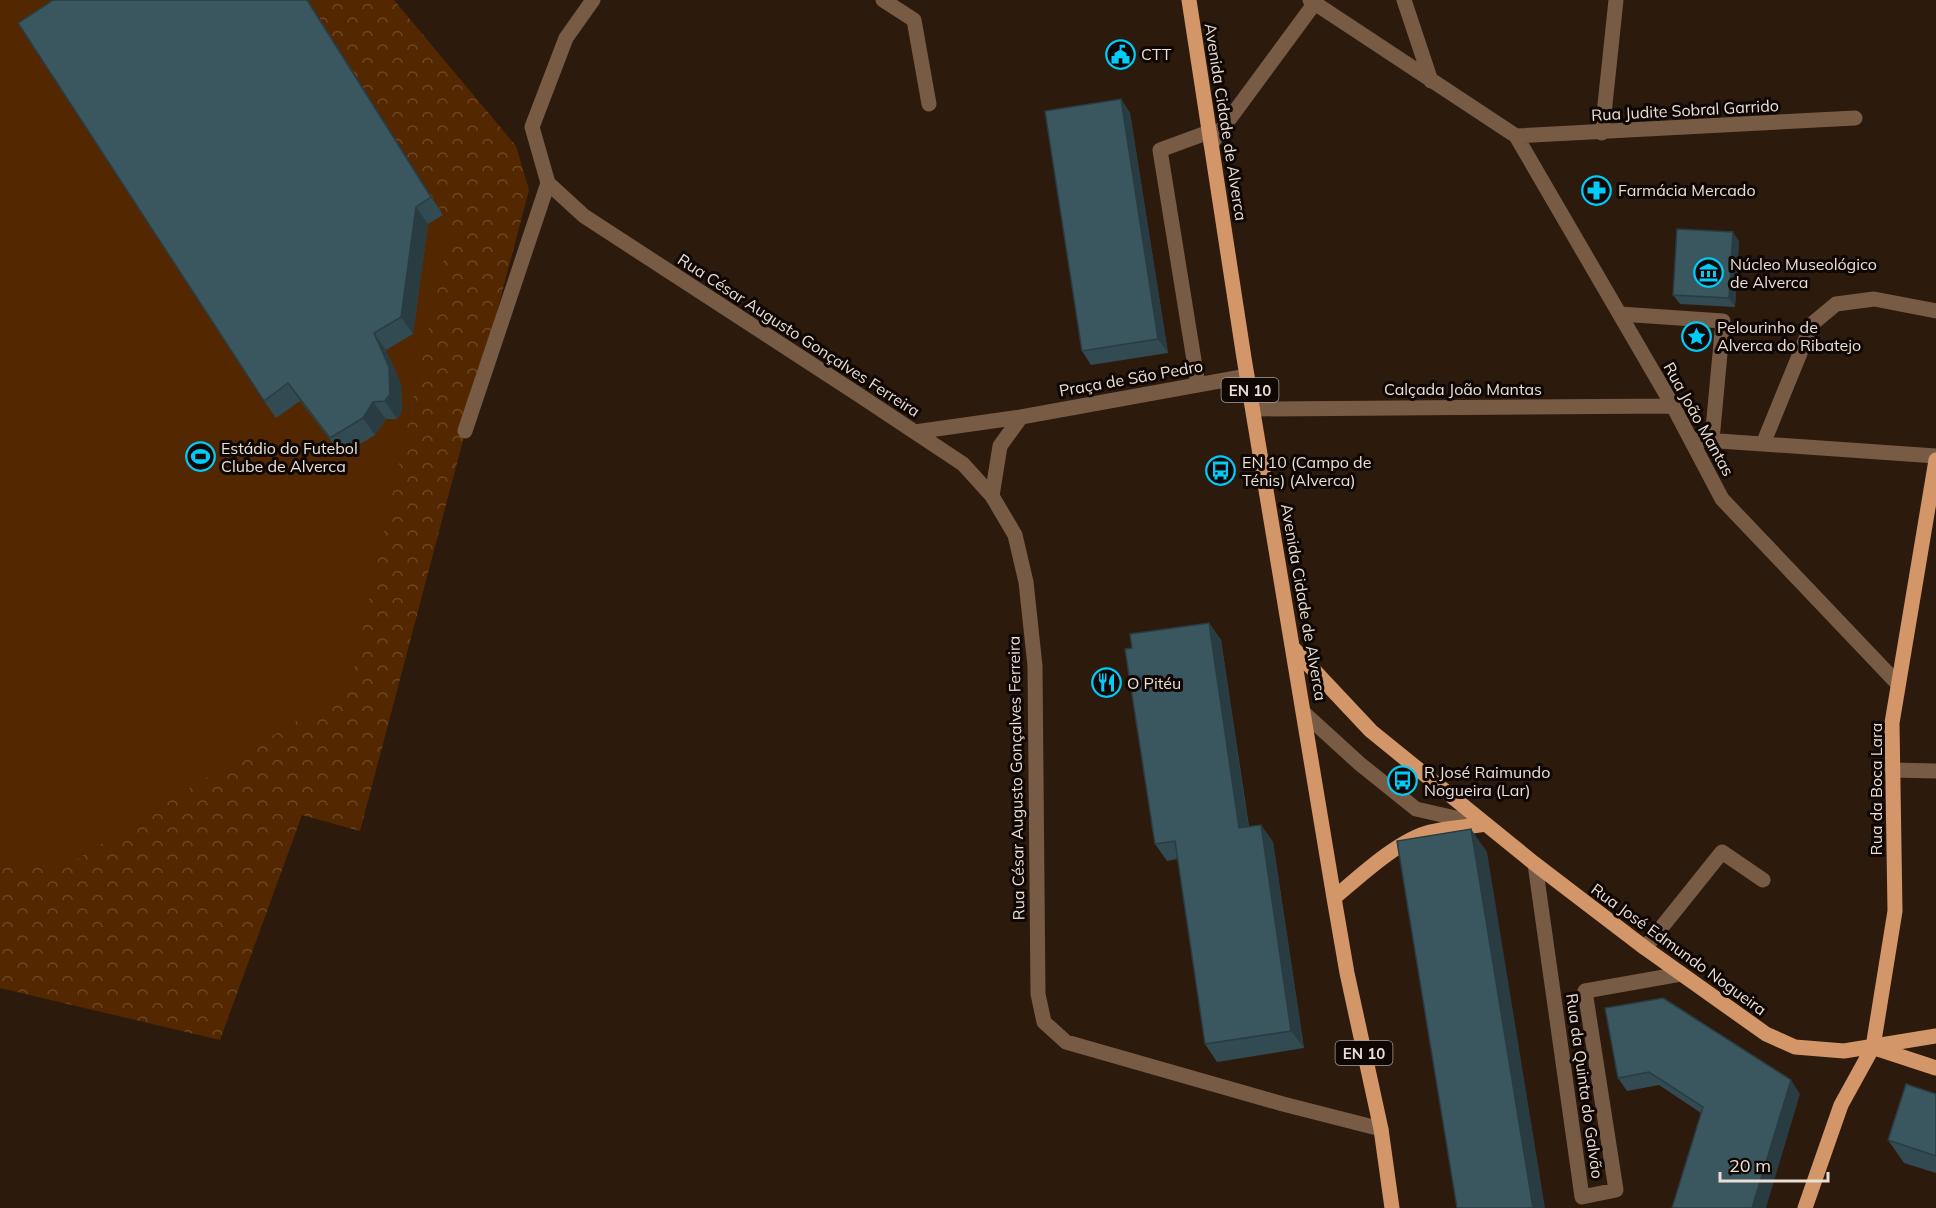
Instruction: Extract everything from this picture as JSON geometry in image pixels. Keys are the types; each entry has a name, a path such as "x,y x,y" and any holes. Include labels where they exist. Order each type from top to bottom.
{"main road":[{"name":"Avenida Cidade de Alverca","path":"1189,0 1247,376 1334,898 1347,972 1381,1129 1392,1208"},
{"name":"Rua da Boca Lara","path":"1805,1208 1841,1105 1873,1047 1895,910 1892,723 1936,458"},
{"name":"Rua José Edmundo Nogueira","path":"1293,648 1371,731 1535,864 1645,948 1766,1034 1795,1047 1844,1051 1936,1036"},
{"path":"1334,898 1397,848 1428,832 1485,824"},
{"path":"1873,1047 1936,1068"}],"street":[{"path":"465,431 548,183 532,127 566,38 593,0"},
{"path":"883,0 914,20 929,104"},
{"path":"1404,0 1431,81"},
{"path":"1602,133 1616,0"},
{"path":"1198,385 1160,150 1210,138 1314,1 1516,136"},
{"name":"Rua Judite Sobral Garrido","path":"1516,136 1855,118"},
{"name":"Rua João Mantas","path":"1516,136 1673,406 1722,499 1898,684"},
{"name":"Rua César Augusto Gonçalves Ferreira","path":"548,183 584,216 963,464 992,496 1015,535 1026,582 1035,666 1038,994 1044,1022 1066,1042 1282,1104 1381,1129"},
{"path":"1763,444 1812,324 1836,304 1874,299 1936,311"},
{"path":"1620,314 1723,321 1712,440"},
{"name":"Praça de São Pedro","path":"915,432 1021,417 1247,376"},
{"name":"Calçada João Mantas","path":"1253,409 1673,406"},
{"path":"992,496 1000,446 1021,417"},
{"path":"1690,439 1936,458"},
{"name":"Rua José Edmundo Nogueira","path":"1304,713 1360,764 1416,809 1485,824"},
{"path":"1892,770 1936,771"},
{"path":"1645,948 1722,852 1762,880"},
{"name":"Rua da Quinta do Galvão","path":"1535,864 1582,1197 1616,1190 1585,991 1681,974"}],"green space":[{"name":"Estádio do Futebol Clube de Alverca","path":"0,0 394,0 516,146 529,190 360,831 302,815 220,1040 0,988"},
{"name":"Estádio do Futebol Clube de Alverca","path":"0,0 308,0 451,227 350,687 68,865 0,865"}],"building":[{"path":"53,0 307,0 431,197 416,207 401,317 374,333 389,367 390,394 385,401 373,402 363,418 330,438 288,383 264,401 18,23"},
{"path":"1121,99 1158,339 1082,351 1045,111"},
{"name":"Núcleo Museológico de Alverca","path":"1677,229 1733,232 1729,298 1673,295"},
{"path":"1209,623 1239,828 1261,825 1291,1031 1205,1044 1175,841 1155,844 1125,649 1132,648 1130,634"},
{"path":"1471,829 1533,1208 1457,1208 1397,841"},
{"path":"1663,998 1791,1080 1752,1208 1672,1208 1703,1107 1649,1072 1618,1078 1605,1008"},
{"path":"1906,1084 1936,1094 1936,1156 1888,1140"}],"place":[{"name":"CTT","path":"1120,54"},
{"name":"Farmácia Mercado","path":"1597,190"},
{"name":"Núcleo Museológico de Alverca","path":"1709,273"},
{"name":"Pelourinho de Alverca do Ribatejo","path":"1696,336"},
{"name":"Estádio do Futebol Clube de Alverca","path":"200,457"},
{"name":"EN 10 (Campo de Ténis) (Alverca)","path":"1221,471"},
{"name":"O Pitéu","path":"1106,683"},
{"name":"R José Raimundo Nogueira (Lar)","path":"1403,781"}]}
